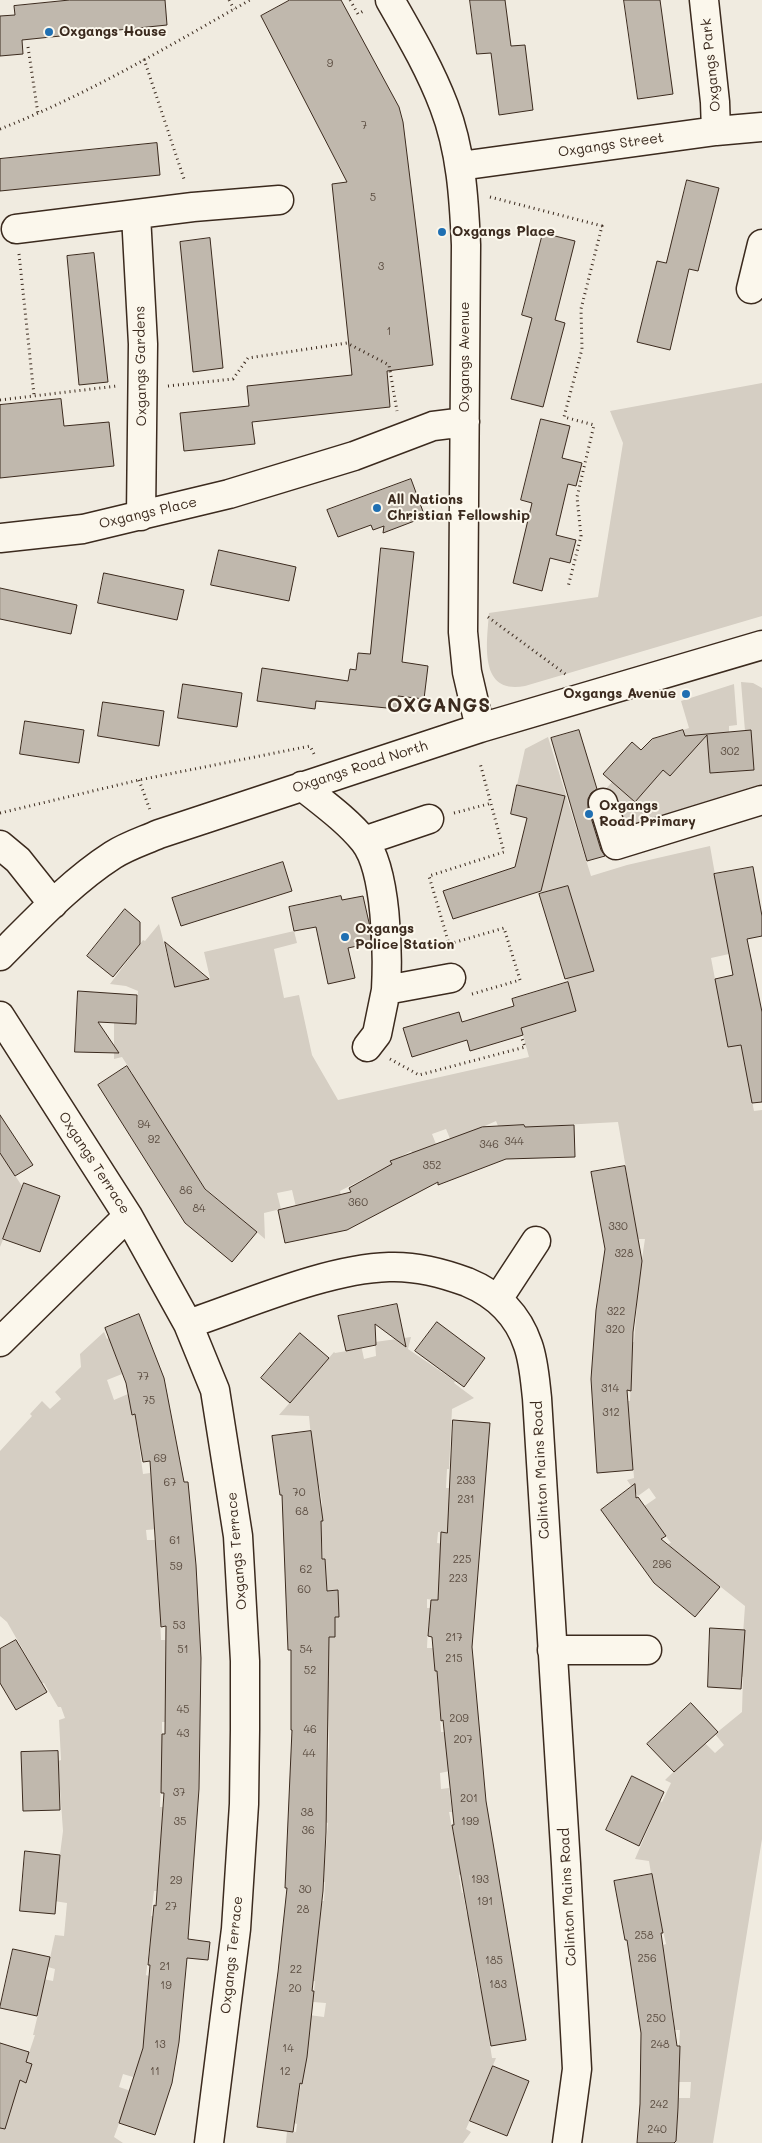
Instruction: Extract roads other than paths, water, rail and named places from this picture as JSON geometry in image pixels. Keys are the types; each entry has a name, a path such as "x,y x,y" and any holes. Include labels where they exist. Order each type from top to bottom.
{"street":[{"name":"Oxgangs Park","path":"704,0 716,102 716,131"},
{"name":"Oxgangs Avenue","path":"379,4 423,59 445,107 461,178 466,245 465,654 470,688 480,728"},
{"name":"Oxgangs Street","path":"461,178 716,131 762,127"},
{"path":"16,229 193,207 279,200"},
{"name":"Oxgangs Gardens","path":"136,215 143,344 141,516"},
{"path":"751,289 762,244"},
{"name":"Oxgangs Place","path":"0,538 83,529 141,516 280,480 354,456 433,426 465,422"},
{"name":"Oxgangs Road North","path":"0,956 53,904 97,866 113,855 159,834 480,728 762,645"},
{"path":"302,786 339,816 364,841 374,857 378,873 385,916 386,990 376,1034 367,1047"},
{"path":"602,803 616,845 762,800"},
{"path":"364,841 429,819"},
{"path":"0,845 18,860 53,904"},
{"path":"386,990 460,986"},
{"name":"Oxgangs Terrace","path":"0,1016 128,1216 188,1324 214,1390 228,1462 238,1536 245,1662 244,1804 236,1929 209,2143"},
{"path":"0,1342 128,1216"},
{"path":"498,1300 536,1241"},
{"name":"Colinton Mains Road","path":"188,1324 290,1289 370,1268 391,1267 445,1274 484,1289 498,1300 518,1324 529,1346 534,1375 577,2069 568,2143"},
{"path":"552,1650 648,1650"}],"place":[{"name":"Oxgangs House","path":"49,32"},
{"name":"Oxgangs Place","path":"442,232"},
{"name":"All Nations Christian Fellowship","path":"377,508"},
{"name":"Oxgangs Avenue","path":"686,694"},
{"name":"Oxgangs Road Primary","path":"589,814"},
{"name":"Oxgangs Police Station","path":"345,937"}],"district":[{"name":"OXGANGS","path":"439,706"}]}
